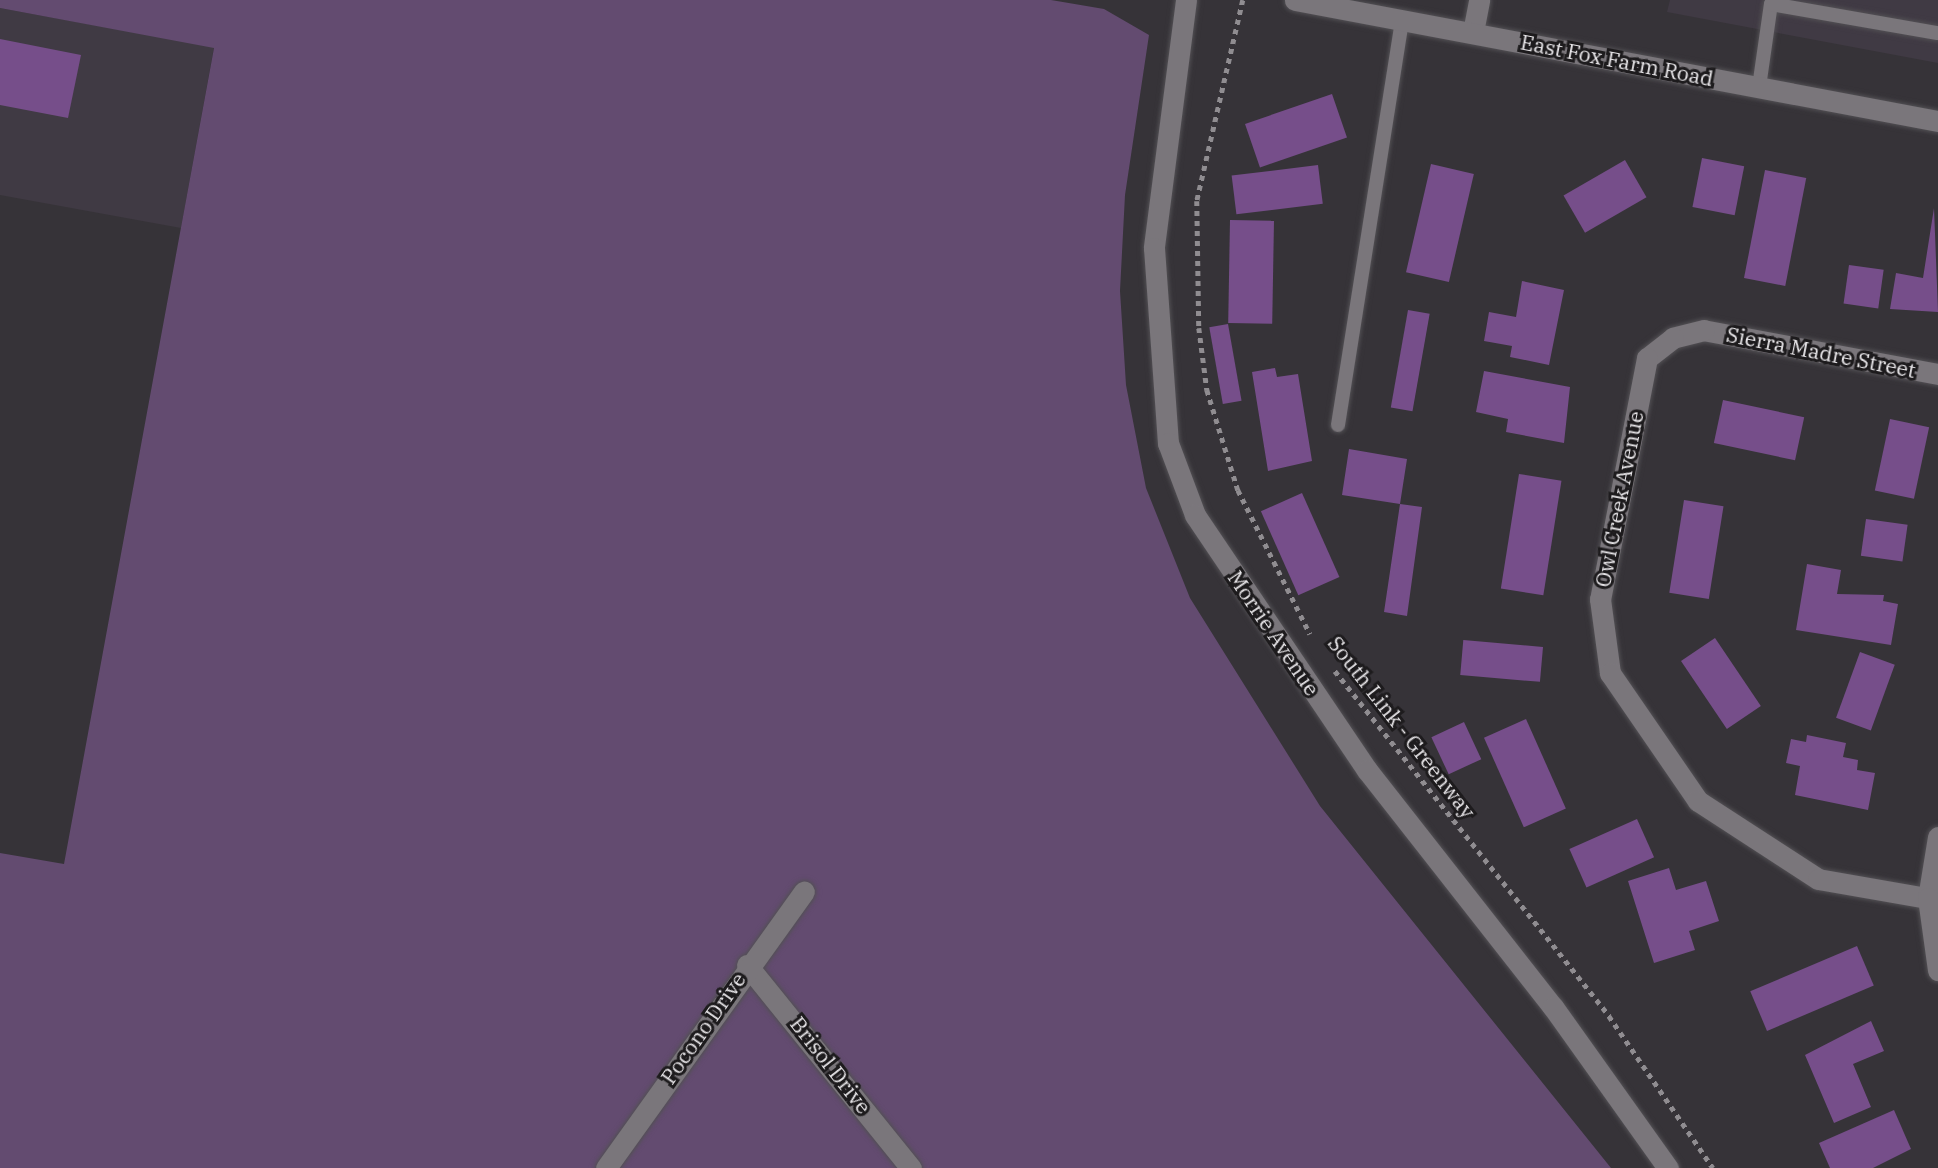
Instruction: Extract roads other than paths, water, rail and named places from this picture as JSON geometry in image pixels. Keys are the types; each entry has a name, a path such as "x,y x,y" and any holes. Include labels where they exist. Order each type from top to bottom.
{"main road":[{"name":"Morrie Avenue","path":"1186,0 1154,248 1168,443 1195,515 1367,770 1553,1007 1668,1168"},
{"name":"East Fox Farm Road","path":"1295,0 1938,121"},
{"path":"1473,32 1479,0"},
{"name":"Sierra Madre Street","path":"1704,330 1938,374"},
{"name":"Owl Creek Avenue","path":"1704,330 1674,338 1647,358 1600,599 1610,673 1698,801 1762,847 1818,879 1933,899"},
{"path":"1938,837 1933,899 1938,970"},
{"name":"Pocono Drive","path":"606,1168 747,965 804,891"},
{"name":"Brisol Drive","path":"747,965 911,1168"}],"lane":[{"path":"1759,87 1770,4 1938,33"},
{"path":"1338,425 1402,19"}]}
